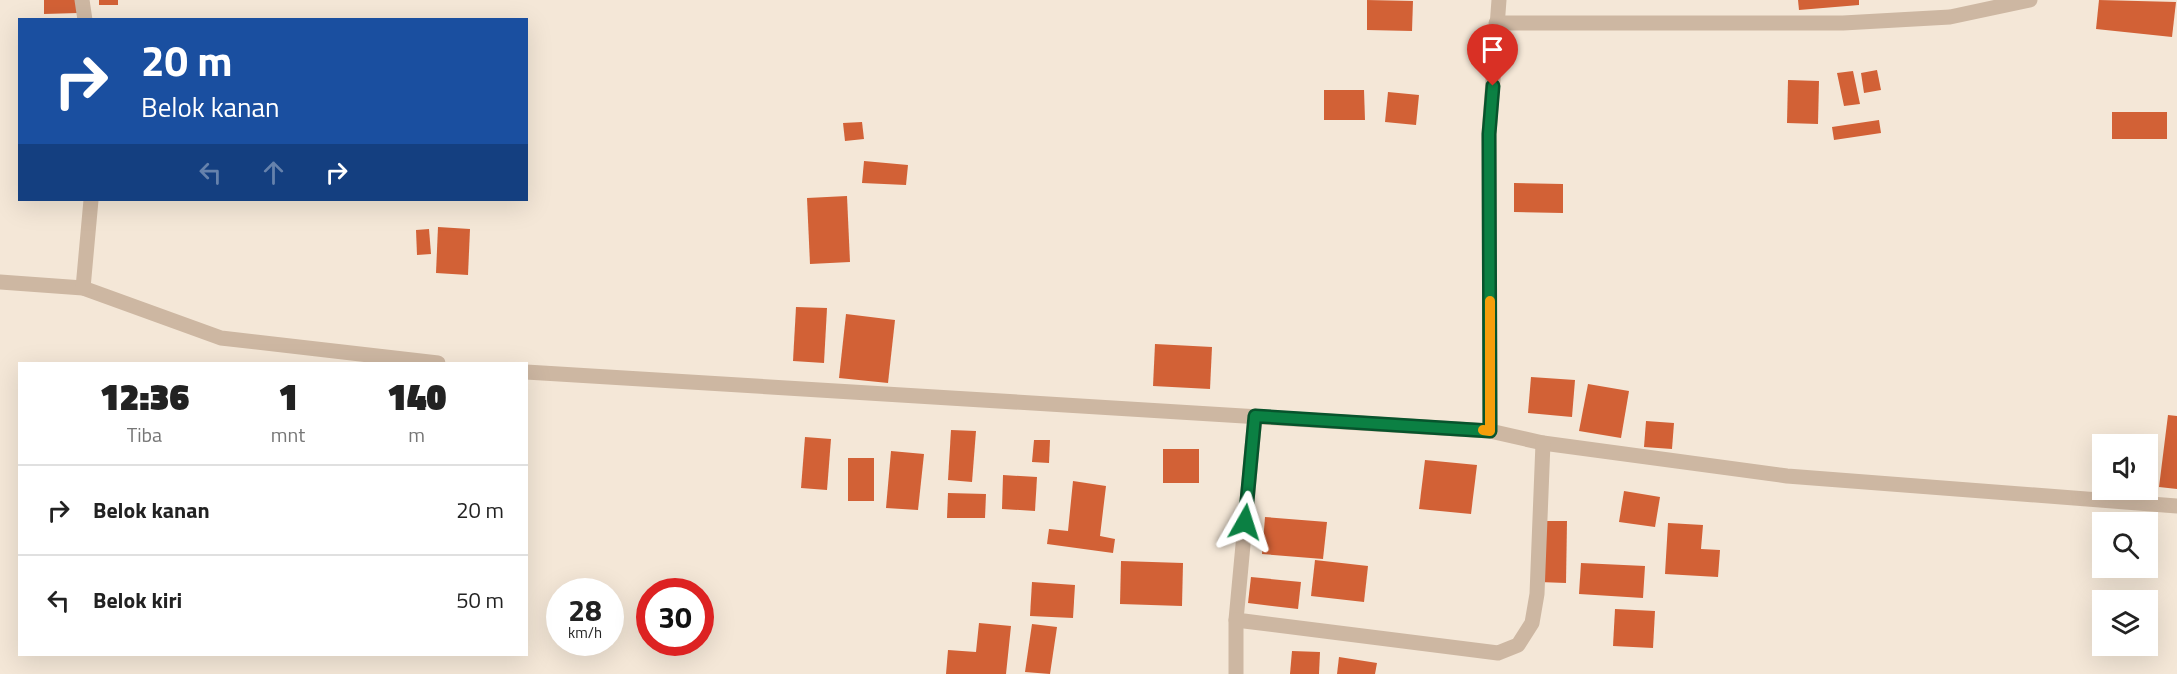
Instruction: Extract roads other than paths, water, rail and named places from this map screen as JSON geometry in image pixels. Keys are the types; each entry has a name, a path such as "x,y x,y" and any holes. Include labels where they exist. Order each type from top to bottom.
{"street":[{"path":"82,0 85,18"},
{"path":"1490,431 1489,134 1499,0"},
{"path":"1496,23 1843,23 1950,17 2030,0"},
{"path":"83,288 91,201"},
{"path":"0,282 83,288 221,338 429,362"},
{"path":"528,372 1490,431 1543,442 1787,476 2177,506"},
{"path":"1236,674 1236,620 1255,416"},
{"path":"1236,620 1498,653 1518,645 1532,623 1537,594 1543,442"}]}
